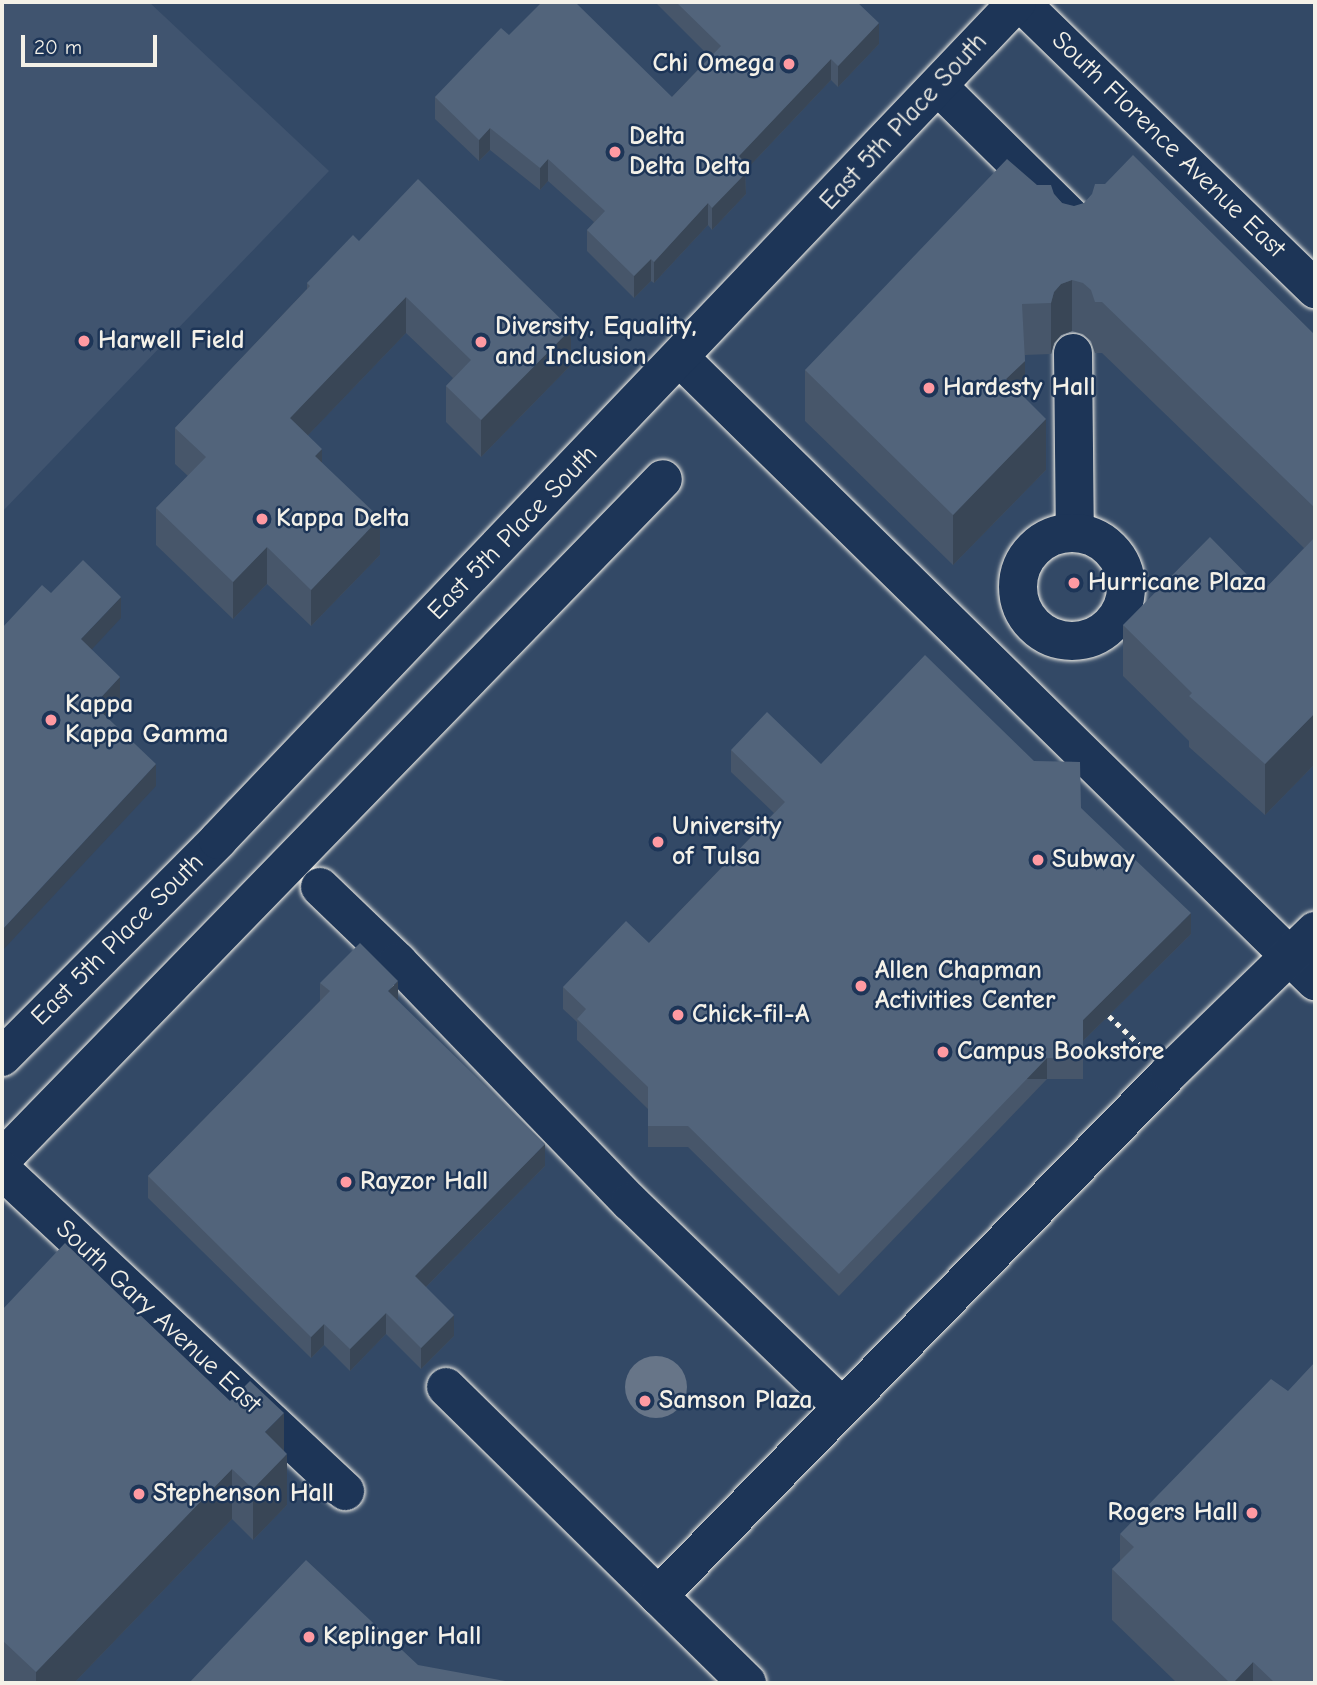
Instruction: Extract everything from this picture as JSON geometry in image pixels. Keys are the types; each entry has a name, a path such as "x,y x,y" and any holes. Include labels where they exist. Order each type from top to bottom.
{"street":[{"name":"East 5th Place South","path":"2,1057 218,840 1018,2"},
{"name":"South Florence Avenue East","path":"1018,2 1315,289"},
{"path":"938,86 1073,227 1100,190"},
{"path":"1128,162 1155,133"},
{"path":"1073,354 1075,533"},
{"path":"658,1596 1169,1073 1307,956 998,670 680,358"},
{"path":"2,1159 663,480"},
{"path":"1075,533 1093,537 1109,547 1121,563 1126,580 1125,600 1118,617 1105,631 1088,639 1060,640 1035,628 1019,599 1018,582 1022,566 1030,552 1043,541 1075,533"},
{"path":"998,670 1035,628"},
{"path":"320,887 398,962 630,1202 842,1407"},
{"name":"South Gary Avenue East","path":"2,1170 345,1491"},
{"path":"446,1387 747,1683"}],"shaded area":[{"name":"University of Tulsa","path":"2,2 1315,2 1315,1683 2,1683"},
{"name":"Harwell Field","path":"2,2 149,2 329,171 2,512"},
{"path":"650,1356 662,1356 678,1365 685,1375 685,1399 678,1409 662,1418 650,1418 639,1413 630,1404 625,1393 625,1381 630,1370 639,1361"}],"building":[{"path":"542,2 575,2 672,97 721,46 676,2 857,2 879,23 838,66 831,59 739,156 745,163 741,167 746,173 712,208 708,203 654,262 651,259 634,276 587,230 605,211 548,159 540,168 490,128 479,140 435,97 501,28 509,35"},
{"name":"Hardesty Hall","path":"1133,155 1315,335 1315,508 1102,302 1095,302 1091,290 1083,283 1072,280 1061,284 1054,292 1051,303 1022,304 1025,361 1006,379 1046,419 953,515 805,370 1007,159 1037,185 1051,185 1054,194 1062,203 1074,206 1084,203 1092,194 1095,184 1105,184"},
{"path":"418,179 571,329 481,420 446,386 471,360 406,297 290,418 322,449 315,456 380,518 311,590 267,547 233,582 156,508 206,457 175,428 310,286 307,283 353,235 359,241"},
{"path":"1210,537 1263,591 1315,537 1315,717 1313,715 1265,764 1189,696 1192,693 1123,625"},
{"name":"Kappa Kappa Gamma","path":"83,560 121,597 81,639 120,677 94,705 156,764 2,930 2,628 42,585 51,593"},
{"name":"Allen Chapman Activities Center","path":"925,655 1034,761 1080,762 1081,808 1191,913 1083,1020 1083,1058 1047,1058 839,1274 688,1126 648,1126 648,1087 577,1019 586,1009 563,987 626,921 649,943 785,802 731,750 767,712 821,764"},
{"name":"Rayzor Hall","path":"360,943 398,981 388,991 545,1144 415,1276 454,1315 421,1348 386,1313 350,1349 324,1324 311,1337 148,1176 330,991 320,983"},
{"name":"Stephenson Hall","path":"65,1243 230,1401 250,1381 284,1413 265,1432 287,1454 253,1489 232,1469 36,1672 2,1640 2,1310"},
{"name":"Rogers Hall","path":"1315,1362 1315,1683 1275,1683 1253,1662 1230,1683 1112,1569 1134,1547 1120,1534 1271,1379 1288,1391"},
{"path":"306,1560 418,1665 516,1683 189,1683"}],"place":[{"name":"Chi Omega","path":"789,64"},
{"name":"Delta Delta Delta","path":"615,152"},
{"name":"Harwell Field","path":"84,341"},
{"name":"Diversity, Equality, and Inclusion","path":"481,342"},
{"name":"Hardesty Hall","path":"929,388"},
{"name":"Kappa Delta","path":"262,519"},
{"name":"Hurricane Plaza","path":"1074,583"},
{"name":"Kappa Kappa Gamma","path":"51,720"},
{"name":"University of Tulsa","path":"658,842"},
{"name":"Subway","path":"1038,860"},
{"name":"Allen Chapman Activities Center","path":"861,986"},
{"name":"Chick-fil-A","path":"678,1015"},
{"name":"Campus Bookstore","path":"943,1052"},
{"name":"Rayzor Hall","path":"346,1182"},
{"name":"Samson Plaza","path":"645,1401"},
{"name":"Stephenson Hall","path":"139,1494"},
{"name":"Rogers Hall","path":"1252,1513"},
{"name":"Keplinger Hall","path":"309,1637"}]}
